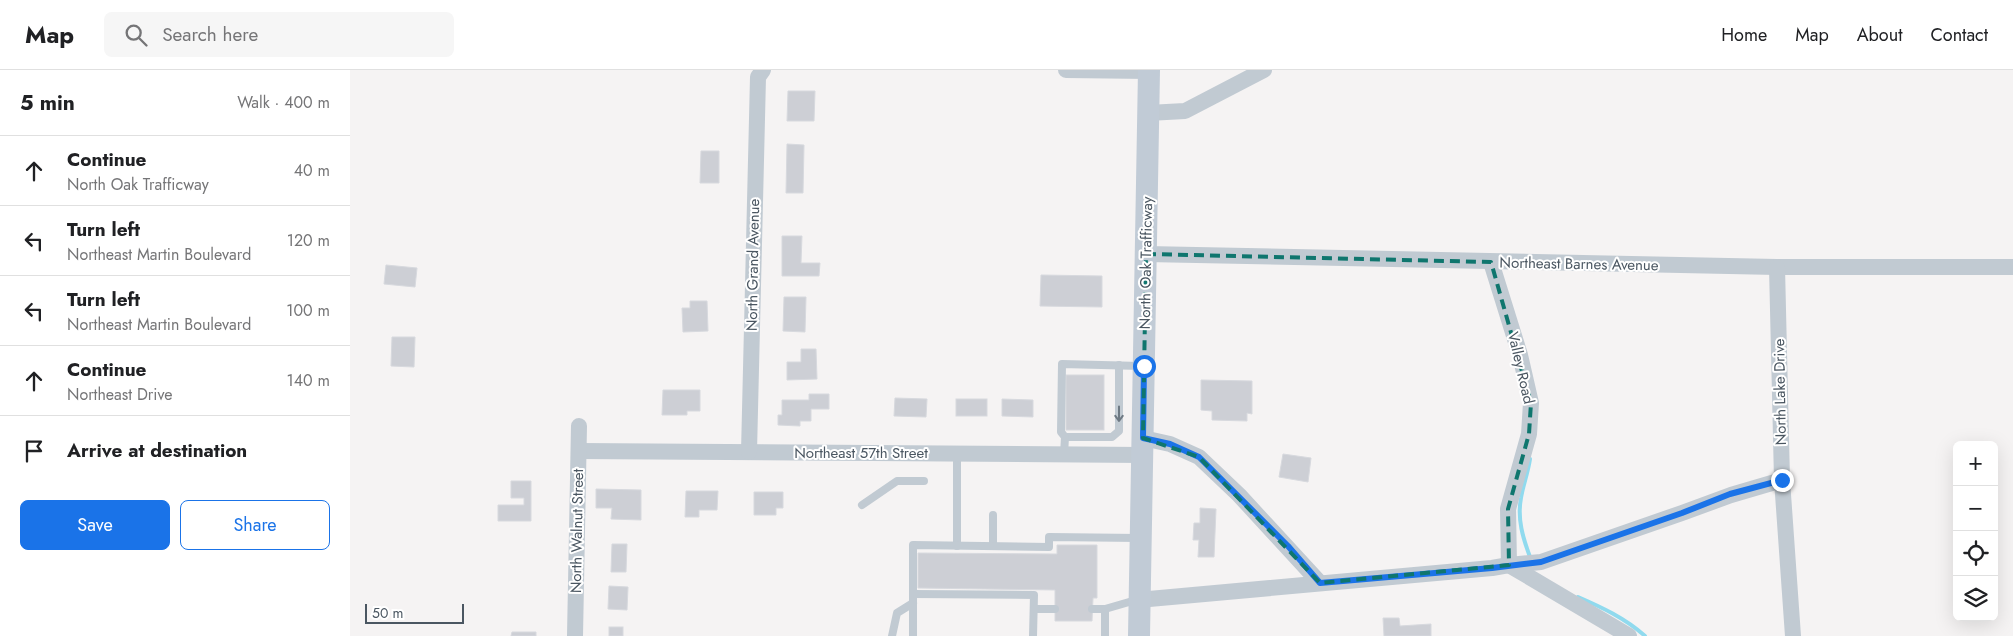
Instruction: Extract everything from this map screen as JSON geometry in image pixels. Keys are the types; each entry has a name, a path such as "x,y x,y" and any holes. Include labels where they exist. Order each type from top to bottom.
{"main road":[{"name":"North Oak Trafficway","path":"1139,636 1138,600 1143,447 1149,71"}],"street":[{"path":"1066,70 1149,71"},
{"path":"1148,113 1185,111 1264,70"},
{"name":"North Grand Avenue","path":"749,452 760,73"},
{"name":"Northeast Barnes Avenue","path":"1146,254 1777,267 2013,267"},
{"name":"Valley Road","path":"1491,262 1520,355 1531,403 1529,434 1508,508 1509,565"},
{"name":"North Lake Drive","path":"1777,267 1782,480 1793,636"},
{"name":"North Walnut Street","path":"575,636 579,426"},
{"name":"Northeast 57th Street","path":"579,451 1064,455 1170,444 1199,457 1263,520 1320,583"},
{"path":"1138,600 1541,562 1682,513 1730,494 1782,480"},
{"path":"1509,565 1629,636"}],"lane":[{"path":"1064,455 1065,436 1061,432 1062,364 1144,366"},
{"path":"1065,436 1112,437 1117,434 1119,431 1119,365"},
{"path":"957,454 958,546"},
{"path":"862,505 897,481 924,481"},
{"path":"993,515 993,546"},
{"path":"913,636 913,546 1049,547 1050,537 1140,538"},
{"path":"913,594 1034,595 1033,636"},
{"path":"1092,609 1105,609 1138,600"},
{"path":"892,636 897,613 913,603"},
{"path":"1034,609 1055,609"},
{"path":"1105,609 1105,636"}],"highlighted area":[{"path":"1146,254 1491,262 1531,403 1529,434 1508,509 1509,565 1320,583 1199,457 1143,438"}],"building":[{"path":"788,91 815,91 814,121 787,121"},
{"path":"787,144 804,145 803,193 786,193"},
{"path":"701,151 719,151 719,183 700,183"},
{"path":"782,236 802,236 801,263 820,263 819,276 782,276"},
{"path":"386,265 417,268 415,287 384,284"},
{"path":"1041,275 1102,276 1102,307 1040,306"},
{"path":"784,297 806,297 805,332 783,331"},
{"path":"690,301 707,301 708,331 683,332 682,308 690,308"},
{"path":"392,337 415,337 414,367 391,366"},
{"path":"801,349 816,349 817,379 787,380 787,362 801,362"},
{"path":"1066,375 1104,375 1104,430 1066,430"},
{"path":"1201,380 1252,381 1252,414 1247,413 1247,421 1212,420 1212,411 1201,410"},
{"path":"663,390 700,390 700,411 687,411 687,415 662,415"},
{"path":"809,394 829,394 829,409 811,409 811,421 800,421 800,426 778,425 778,415 782,415 782,400 809,400"},
{"path":"895,398 927,399 926,417 894,416"},
{"path":"956,399 987,399 987,416 956,416"},
{"path":"1002,399 1033,400 1033,417 1002,416"},
{"path":"1283,454 1311,458 1308,482 1279,477"},
{"path":"511,481 531,481 531,521 498,521 498,505 524,505 524,498 511,498"},
{"path":"596,489 641,490 641,520 611,519 612,508 596,508"},
{"path":"686,491 718,491 717,510 699,510 699,517 685,517"},
{"path":"754,492 783,492 783,508 776,508 776,515 754,515"},
{"path":"1200,508 1216,509 1214,557 1198,557 1199,540 1193,540 1194,523 1200,523"},
{"path":"612,544 627,544 626,572 611,572"},
{"path":"1057,545 1097,545 1097,598 1093,598 1092,621 1055,621 1055,590 918,588 918,553 1057,554"},
{"path":"609,586 628,587 627,610 608,609"},
{"path":"1383,618 1399,618 1400,626 1431,624 1431,636 1384,636"},
{"path":"609,627 623,627 623,636 609,636"},
{"path":"512,632 536,632 536,636 511,636"}],"waterway":[{"path":"1530,459 1522,493 1520,521 1530,557"},
{"path":"1578,597 1621,618 1645,636"}],"route":[{"path":"1144,366 1143,438 1170,444 1199,457 1288,546 1320,583 1541,562 1682,513 1730,494 1759,488 1782,480"}]}
